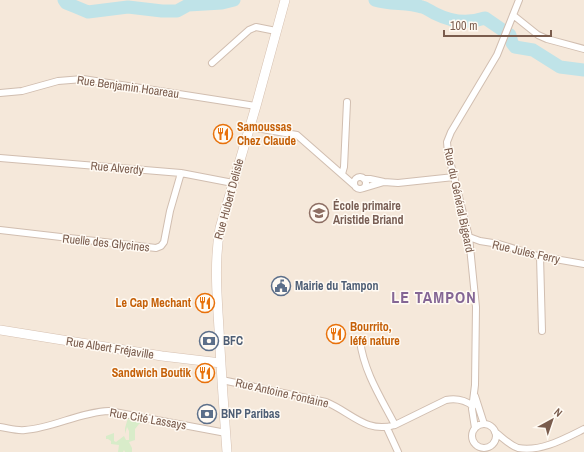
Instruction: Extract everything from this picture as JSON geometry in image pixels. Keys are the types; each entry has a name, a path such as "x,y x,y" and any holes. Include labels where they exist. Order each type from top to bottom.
{"main road":[{"name":"Rue Hubert Delisle","path":"227,452 216,264 217,245 220,228 256,106 284,0"},
{"name":"Rue Albert Fréjaville","path":"0,330 162,356 221,363"}],"street":[{"name":"Rue du Général Bigeard","path":"475,428 473,406 476,307 469,237 448,153 447,142 449,136 497,55 509,27 517,1"},
{"path":"513,16 538,35 547,39 584,49"},
{"path":"212,63 249,30 256,27 276,31"},
{"name":"Rue Benjamin Hoareau","path":"0,93 22,91 58,81 83,79 256,106"},
{"path":"342,174 344,167 347,102"},
{"path":"250,127 297,135 358,190 384,182"},
{"name":"Rue Alverdy","path":"0,158 181,174 233,183"},
{"name":"Ruelle des Glycines","path":"0,230 156,248 161,246 164,242 170,211 181,174"},
{"path":"354,185 354,181 360,177 384,182 405,183 454,177"},
{"path":"364,179 366,185 364,188"},
{"name":"Rue Jules Ferry","path":"469,237 540,256 584,264"},
{"path":"540,256 542,332"},
{"path":"360,341 362,357 395,425"},
{"name":"Rue Antoine Fontaine","path":"222,380 326,402 375,428 387,428 395,425 446,400 458,399 473,406"},
{"name":"Rue du Général Bigeard","path":"474,392 484,424"},
{"name":"Rue Cité Lassays","path":"0,427 16,430 30,430 97,412 109,411 226,433"},
{"path":"495,432 496,439 494,442 481,451 472,438 475,428 484,424 490,425 495,432 510,444 518,448 531,451 544,449 584,429"},
{"path":"387,428 398,452"},
{"path":"494,442 510,444"}],"shaded area":[{"path":"0,0 584,0 584,452 0,452"}],"green space":[{"path":"128,418 145,422 139,424 135,429 135,440 129,442 132,452 125,452 124,450 123,452 118,452 119,445 111,444 111,441 106,439 106,436 114,433 114,441 116,442 124,436 126,440 129,440 129,431 127,427 125,434"}],"waterway":[{"path":"64,0 66,3 88,12 128,7 162,11 177,11 188,5 222,3 234,0"},
{"path":"375,0 416,5 426,8 442,17 460,21 472,21 485,18 510,35 512,43 515,47 533,50 560,67 584,70"}],"place":[{"name":"Samoussas Chez Claude","path":"223,134"},
{"name":"École primaire Aristide Briand","path":"319,213"},
{"name":"Mairie du Tampon","path":"281,286"},
{"name":"Le Cap Mechant","path":"205,303"},
{"name":"Bourrito, léfé nature","path":"336,334"},
{"name":"BFC","path":"209,341"},
{"name":"Sandwich Boutik","path":"205,373"},
{"name":"BNP Paribas","path":"207,414"}],"district":[{"name":"LE TAMPON","path":"434,297"}]}
